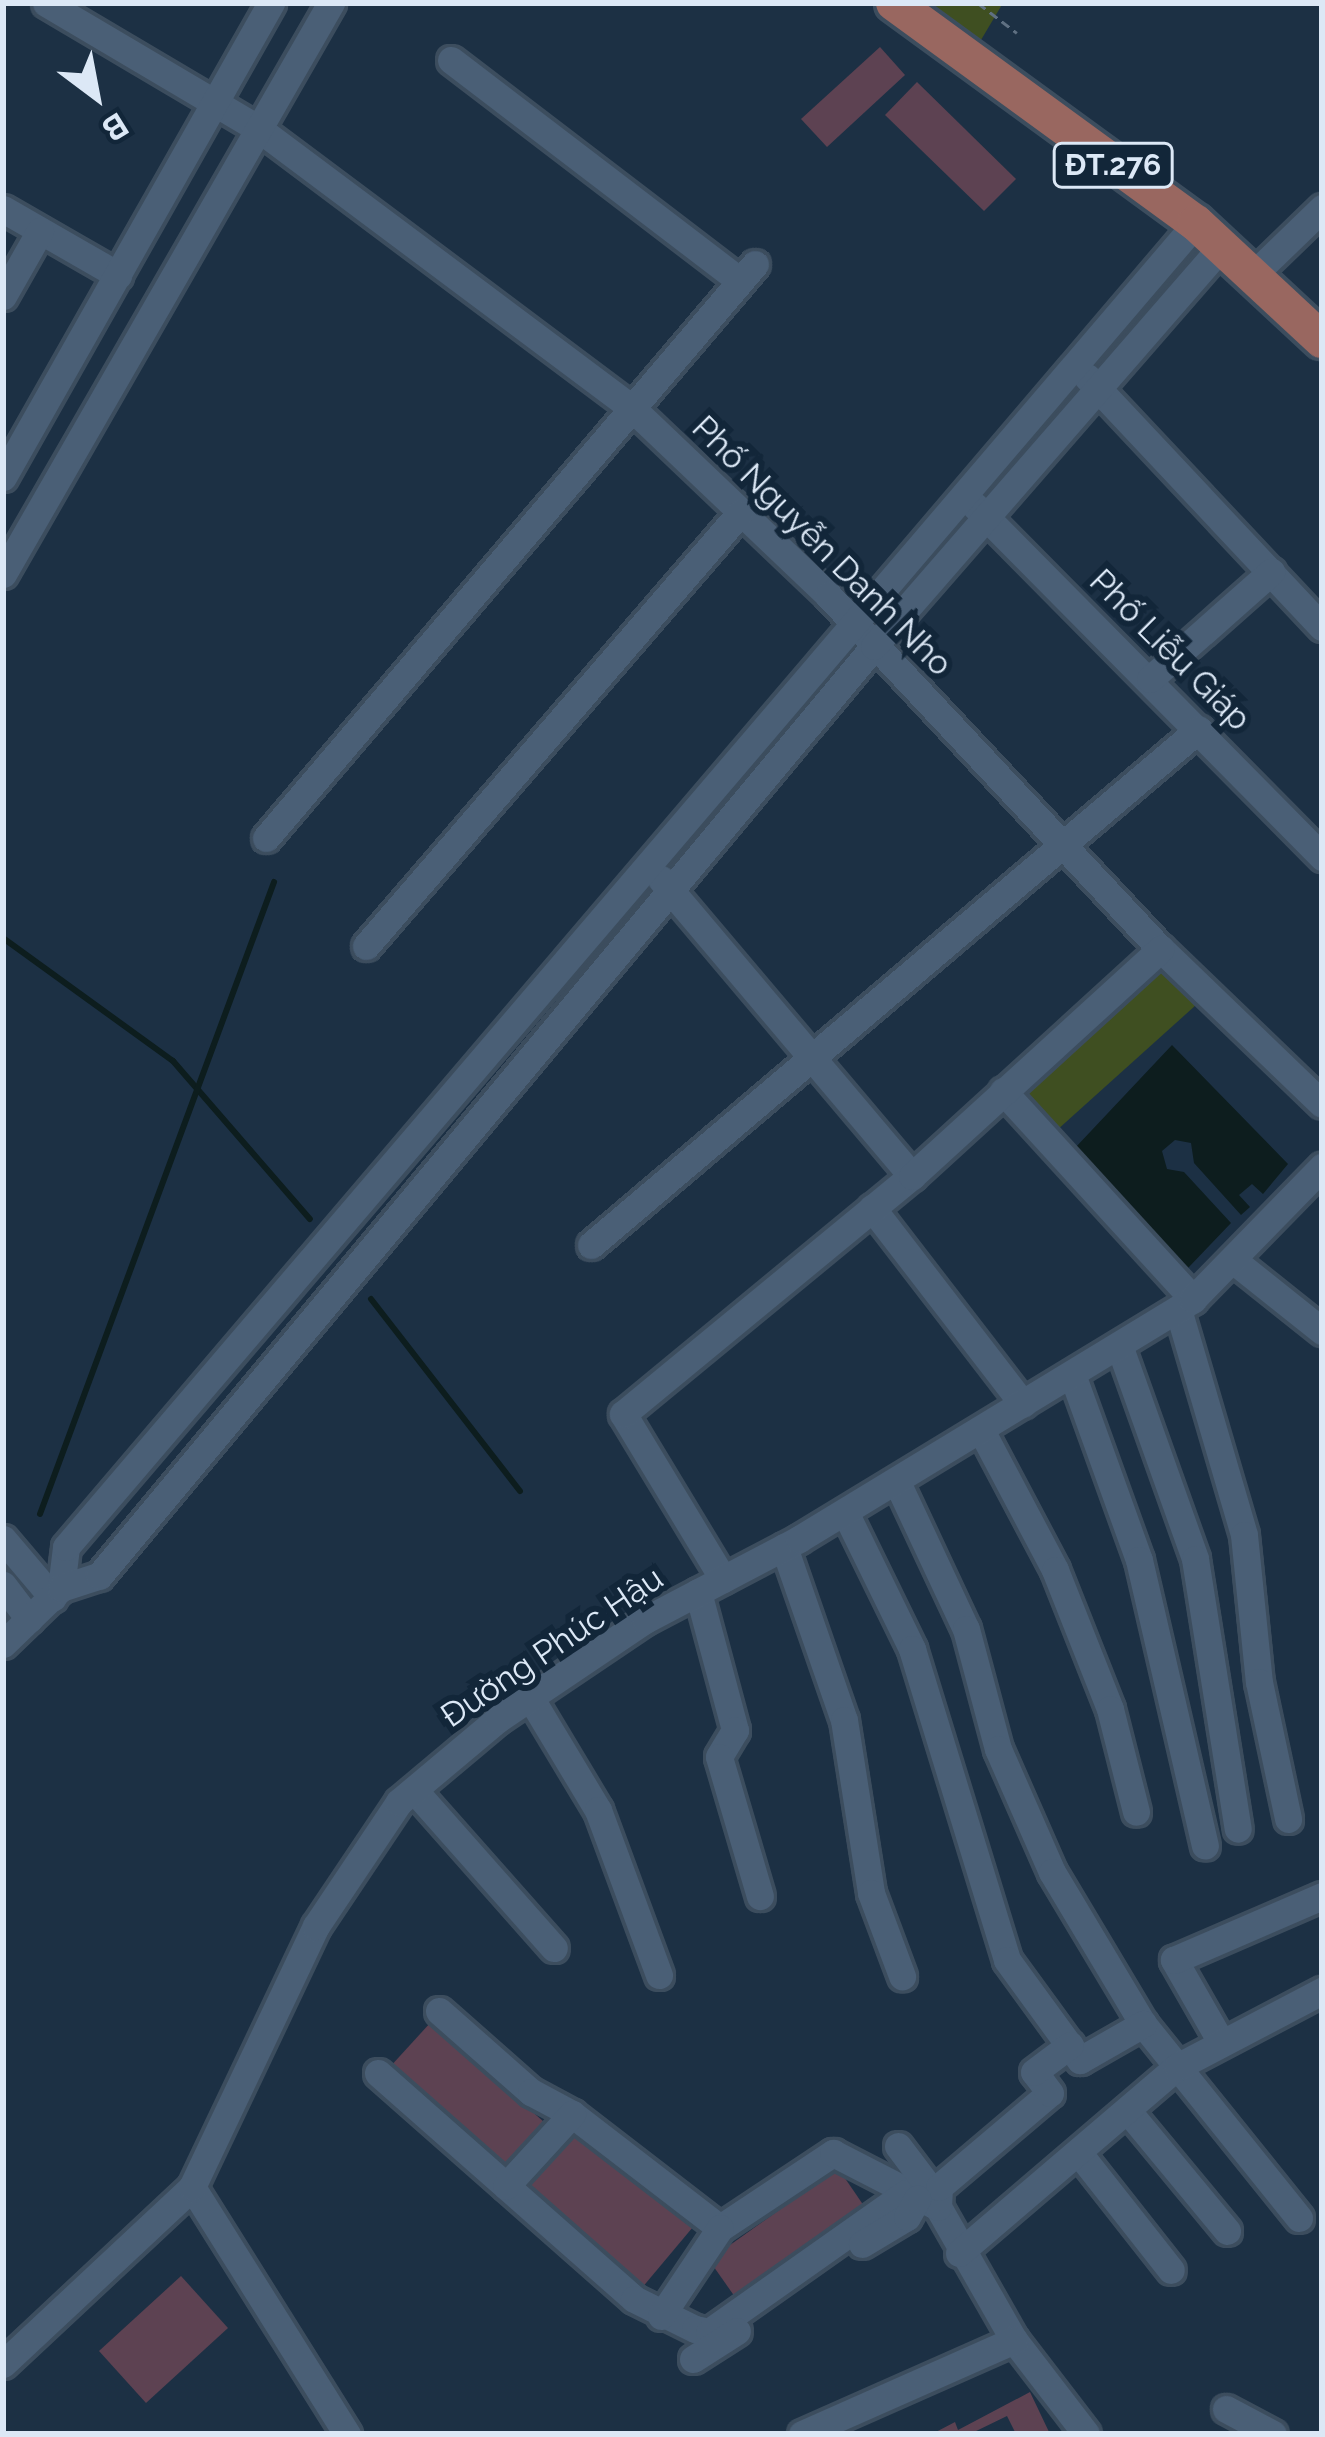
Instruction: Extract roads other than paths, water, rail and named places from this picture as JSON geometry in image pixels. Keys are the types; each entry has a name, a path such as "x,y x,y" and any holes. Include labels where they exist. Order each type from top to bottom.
{"main road":[{"name":"ĐT.276","path":"894,3 1209,234 1256,272 1322,340"}],"street":[{"name":"Phố Nguyễn Danh Nho","path":"46,3 259,129 634,410 854,623 1069,846 1161,949 1322,1104"},
{"path":"3,477 271,3"},
{"path":"3,574 331,3"},
{"path":"266,838 748,273 452,60"},
{"path":"1256,272 1322,208"},
{"path":"3,209 118,274"},
{"path":"3,296 40,230"},
{"path":"57,1593 66,1547 471,1078 854,623 975,506 1209,234"},
{"path":"1087,377 1322,627"},
{"path":"3,1644 57,1593 99,1576 499,1102 874,646 975,506"},
{"name":"Phố Liễu Giáp","path":"975,506 1316,838"},
{"path":"366,946 739,514"},
{"path":"1150,679 1271,572"},
{"path":"591,1245 1069,846 1199,729"},
{"path":"649,868 673,890 810,1062 911,1176"},
{"path":"760,1896 719,1757 735,1730 710,1586 623,1414 911,1176 1161,949"},
{"path":"471,1078 499,1102"},
{"path":"1003,1091 1186,1304 1244,1535 1258,1682 1288,1819"},
{"name":"Đường Phúc Hậu","path":"3,2364 192,2187 316,1926 414,1790 530,1697 710,1586 897,1482 1186,1304 1322,1167"},
{"path":"872,1208 1023,1404"},
{"path":"1233,1260 1322,1331"},
{"path":"1119,1345 1195,1559 1238,1829"},
{"path":"1072,1374 1139,1560 1205,1845"},
{"path":"981,1430 1055,1570 1110,1709 1136,1812"},
{"path":"897,1482 966,1629 998,1749 1052,1872 1142,2024 1299,2218"},
{"path":"845,1512 940,1726 1000,1948 1080,2060 1142,2024"},
{"path":"3,1539 57,1593"},
{"path":"784,1547 844,1720 871,1893 902,1976"},
{"path":"3,1586 29,1618"},
{"path":"530,1697 598,1810 659,1975"},
{"path":"414,1790 554,1948"},
{"path":"1222,2042 1174,1960 1322,1896"},
{"path":"959,2253 1177,2067 1322,1991"},
{"path":"439,2011 531,2092 572,2114 720,2228"},
{"path":"693,2359 907,2217 1050,2093 1034,2072 1070,2045"},
{"path":"378,2073 661,2316 709,2332 925,2199"},
{"path":"1127,2110 1227,2231"},
{"path":"506,2186 572,2114"},
{"path":"898,2146 925,2199 1014,2340 1086,2434"},
{"path":"1078,2152 1171,2270"},
{"path":"661,2316 720,2228 833,2153 925,2199"},
{"path":"192,2187 347,2434"},
{"path":"802,2434 1014,2340"},
{"path":"1226,2409 1274,2434"}],"waterway":[{"path":"40,1514 274,882"},
{"path":"3,938 173,1061 310,1219"},
{"path":"371,1299 520,1491"}]}
